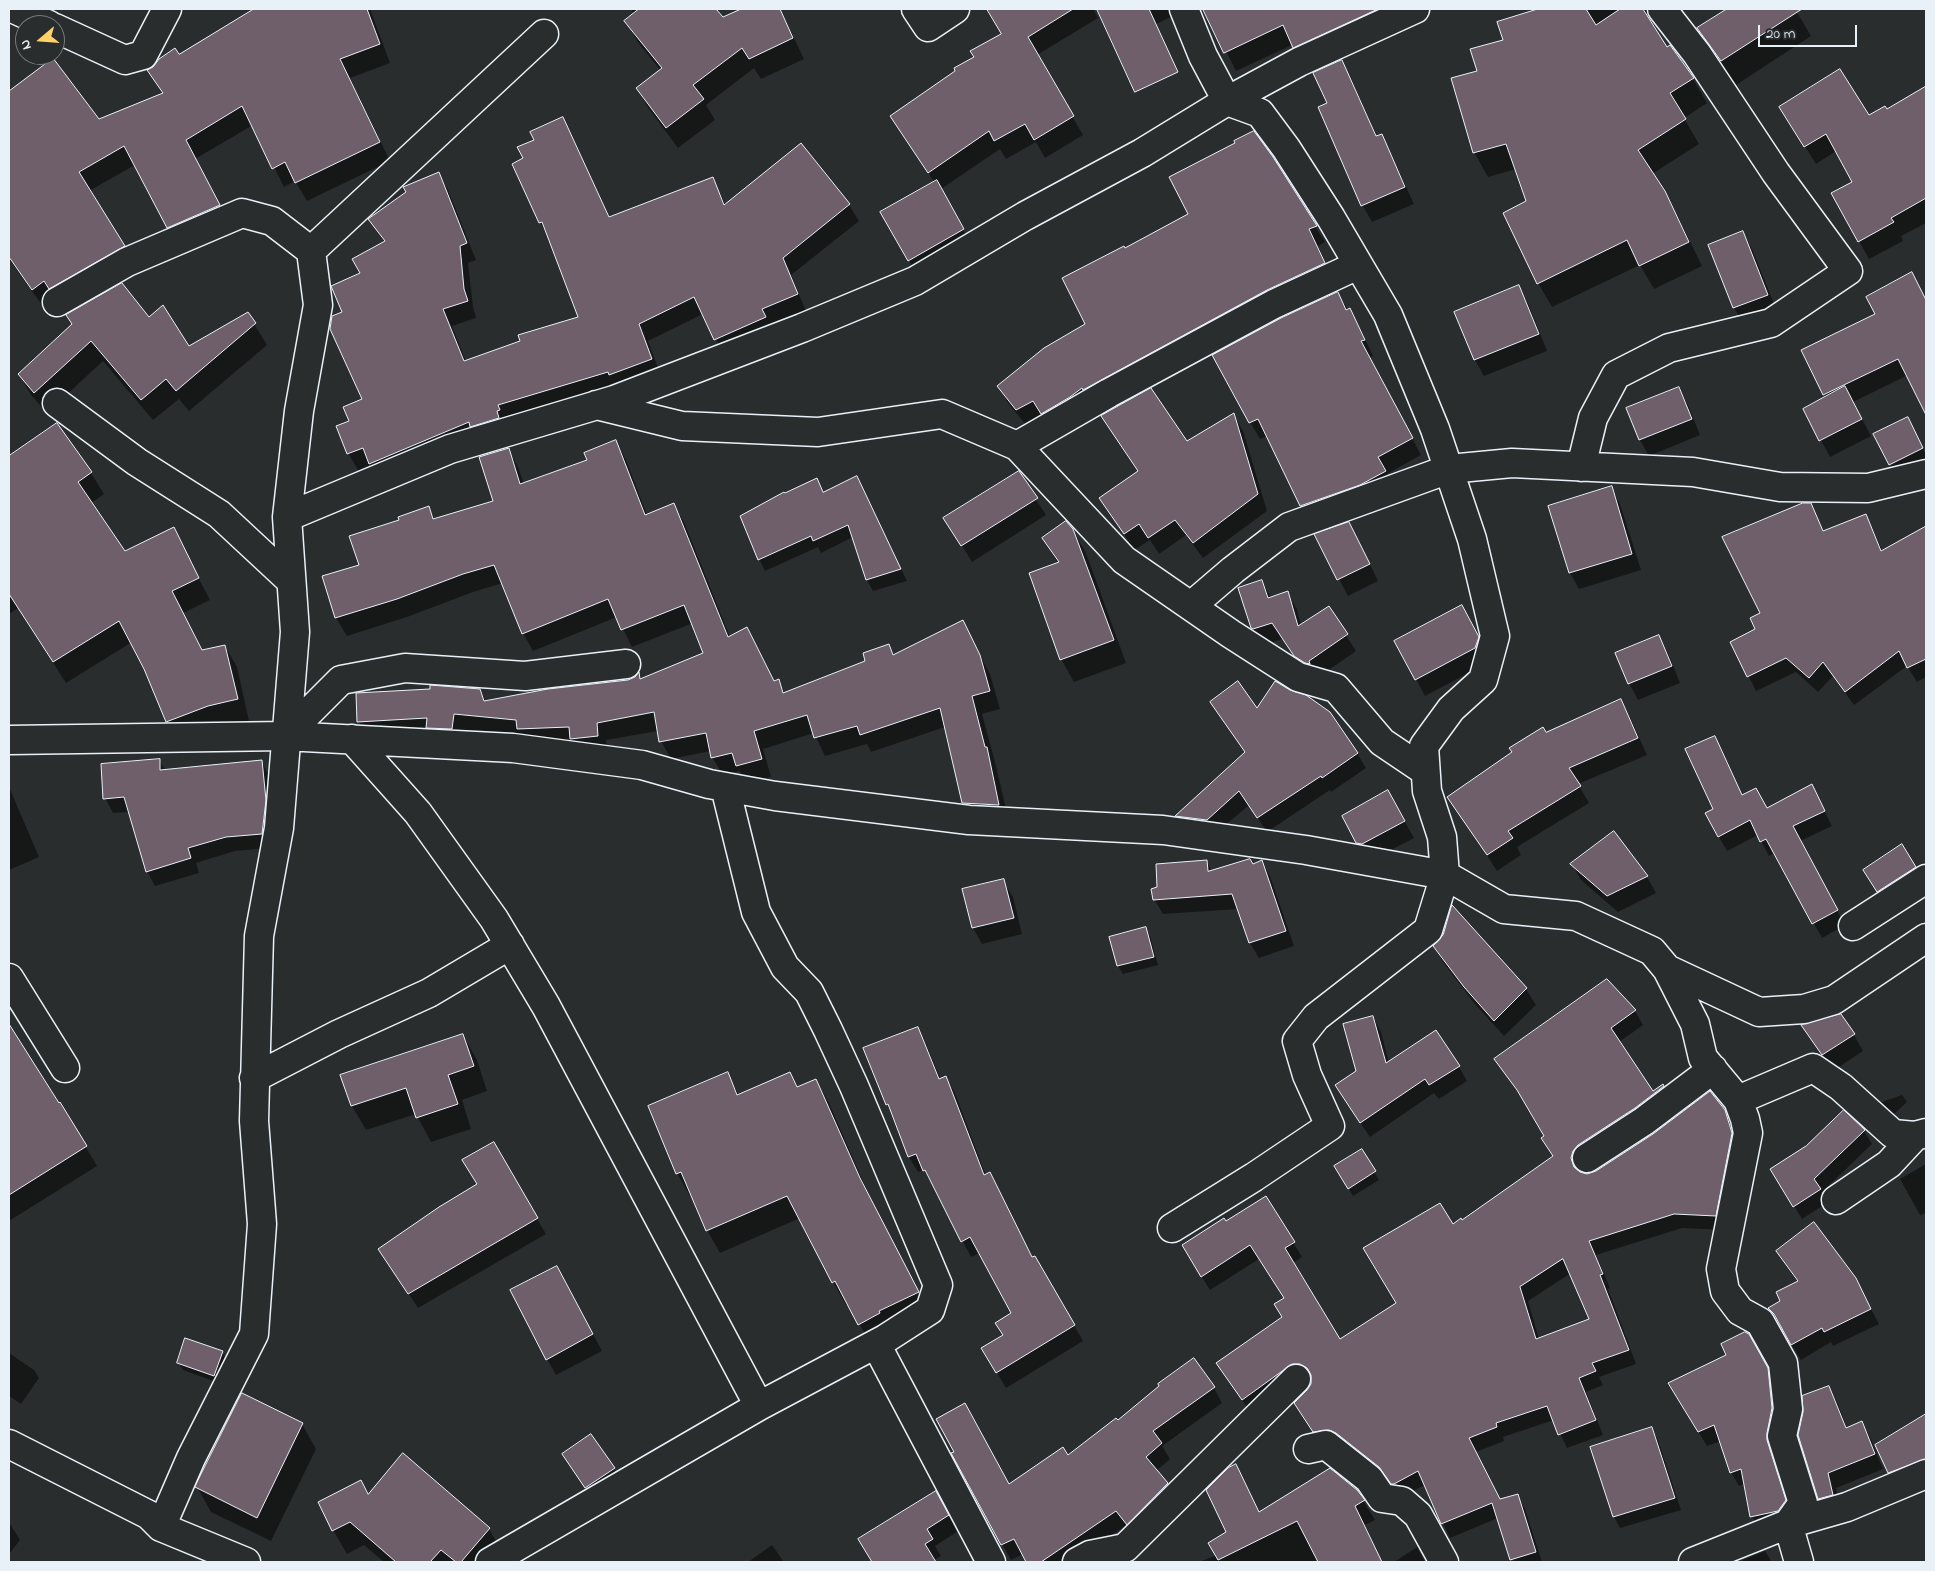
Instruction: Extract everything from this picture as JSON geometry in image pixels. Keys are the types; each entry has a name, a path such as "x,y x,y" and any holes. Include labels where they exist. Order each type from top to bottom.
{"street":[{"path":"14,9 28,15"},
{"path":"65,33 125,60 143,55 167,9"},
{"path":"916,9 928,27 955,9"},
{"path":"1172,1228 1254,1177 1330,1126 1307,1075 1297,1041 1316,1017 1428,930 1446,876 1442,837 1427,791 1424,746 1451,709 1483,680 1495,636 1472,539 1449,469 1435,428 1388,315 1286,148 1260,113 1227,101 1203,56 1184,9"},
{"path":"287,517 450,449 596,405 802,328 915,281 1025,216 1142,153 1227,101 1299,62 1415,9"},
{"path":"1581,467 1593,418 1616,375 1669,348 1771,323 1848,271 1776,173 1697,54 1662,9"},
{"path":"311,251 544,34"},
{"path":"57,302 127,262 242,213 272,221 311,251 318,305 299,412 287,517 295,632 279,828 259,936 254,1121 262,1224 254,1334 191,1458 161,1527"},
{"path":"1017,446 1109,393 1274,304 1358,265"},
{"path":"57,403 137,462 219,514 291,581"},
{"path":"596,405 682,426 818,432 942,414 1017,446 1124,560 1298,677 1336,688 1382,742 1425,771"},
{"path":"1191,606 1233,570 1289,527 1449,469 1512,463 1693,472 1780,487 1868,488 1926,474"},
{"path":"286,736 341,680 406,668 525,676 626,664"},
{"path":"9,740 286,736 514,748 642,765 725,787 775,796 969,820 1163,830 1306,850 1446,876 1504,909 1576,916 1652,950 1667,969 1695,1024 1703,1058 1738,1100 1745,1118 1748,1134 1721,1269 1726,1291 1740,1311 1760,1322 1783,1363 1788,1409 1782,1436 1803,1503 1788,1524"},
{"path":"352,739 418,812 494,919 510,945 546,1006 759,1406"},
{"path":"490,1562 759,1406 876,1344 930,1310 938,1285 854,1086 828,1030 808,992 785,967 756,912 725,787"},
{"path":"1853,926 1926,879"},
{"path":"1667,969 1759,1012 1804,1009 1834,1000 1926,938"},
{"path":"254,1078 339,1034 429,993 510,945"},
{"path":"9,978 64,1068"},
{"path":"1738,1100 1813,1068 1841,1088 1893,1134 1920,1135"},
{"path":"1587,1158 1644,1121 1713,1069"},
{"path":"1836,1200 1889,1164 1920,1135"},
{"path":"876,1344 991,1562"},
{"path":"1077,1562 1090,1555 1125,1548 1296,1379"},
{"path":"9,1444 149,1516 161,1527 246,1562"},
{"path":"1308,1449 1326,1445 1369,1479 1382,1498 1402,1501 1418,1515 1444,1562"},
{"path":"1693,1562 1788,1524 1847,1507 1926,1474"},
{"path":"1788,1524 1799,1562"}],"building":[{"path":"254,9 367,9 380,44 340,59 380,142 295,183 285,162 272,169 242,106 186,140 220,205 167,228 124,146 79,172 125,246 49,289 44,281 32,290 9,257 9,91 44,65 58,65 99,119 163,93 147,70 175,48 179,54"},
{"path":"639,9 716,9 723,17 741,9 780,9 793,38 749,59 742,48 693,85 704,99 666,128 636,88 662,68 624,21"},
{"path":"987,9 1073,9 1028,37 1074,116 1034,140 1025,124 994,141 989,131 928,173 890,116 955,71 954,68 974,57 970,51 1001,34"},
{"path":"1097,9 1149,9 1178,72 1135,92"},
{"path":"1203,9 1378,9 1293,48 1283,25 1224,53"},
{"path":"1538,9 1586,9 1596,25 1620,9 1643,9 1667,47 1670,45 1694,78 1670,93 1686,119 1638,150 1665,191 1689,242 1639,266 1627,240 1537,284 1503,213 1526,201 1506,144 1473,153 1451,78 1477,71 1470,49 1503,40 1497,22"},
{"path":"1727,9 1802,9 1721,61 1697,28"},
{"path":"1342,60 1376,136 1382,134 1405,187 1361,206 1318,107 1327,103 1313,73"},
{"path":"1840,69 1869,115 1885,106 1887,109 1926,86 1926,198 1891,218 1894,222 1858,242 1831,193 1852,182 1826,134 1804,147 1779,107"},
{"path":"563,117 609,217 713,177 724,205 801,143 850,204 783,258 798,294 762,309 766,317 714,340 694,297 639,324 652,359 609,375 608,372 498,405 500,410 497,411 499,418 470,427 469,422 369,464 363,448 347,454 336,426 349,421 343,407 362,399 330,329 332,316 342,312 331,286 360,273 352,259 385,241 368,219 406,192 403,187 439,172 467,243 460,246 464,289 468,301 443,309 464,361 520,341 518,335 578,317 542,222 539,223 512,164 523,158 517,147 534,140 530,132"},
{"path":"1254,131 1317,226 1309,229 1325,263 1267,290 1083,390 1082,388 1041,414 1033,401 1016,410 997,386 1044,348 1085,324 1062,278 1124,246 1125,248 1188,214 1169,177 1235,143 1234,141"},
{"path":"937,180 964,229 908,261 880,212"},
{"path":"1743,231 1768,295 1733,308 1708,245"},
{"path":"1912,272 1926,300 1926,415 1898,359 1823,395 1801,350 1875,314 1866,297"},
{"path":"122,283 149,317 163,305 189,346 248,312 256,323 176,391 166,379 141,400 91,341 34,393 18,374 72,324 66,315"},
{"path":"1519,285 1539,334 1474,360 1454,312"},
{"path":"1338,292 1346,310 1350,308 1365,340 1361,341 1413,438 1378,457 1386,471 1360,485 1300,506 1258,419 1249,423 1212,355 1281,318"},
{"path":"1845,386 1862,419 1819,441 1803,409"},
{"path":"1679,387 1692,419 1639,440 1626,408"},
{"path":"1151,388 1187,441 1234,413 1258,494 1193,543 1175,520 1148,538 1139,524 1124,534 1099,498 1138,471 1101,416"},
{"path":"1908,417 1923,448 1889,465 1873,434"},
{"path":"57,423 92,472 78,482 125,551 174,527 199,578 172,591 202,650 225,645 238,699 208,706 166,722 144,669 119,621 53,662 9,594 9,456"},
{"path":"616,440 645,515 674,503 728,637 747,627 774,681 779,679 783,693 865,661 863,653 889,644 893,655 963,620 980,655 990,691 972,696 985,747 987,747 999,805 962,803 940,708 860,735 857,726 814,738 807,715 754,731 762,759 736,766 732,753 711,758 706,733 659,742 654,712 597,723 598,736 570,739 569,727 517,729 516,720 454,714 452,729 426,728 427,718 357,722 356,693 430,689 430,685 480,689 484,701 548,689 628,680 635,677 639,672 640,679 703,653 684,605 621,630 608,599 522,634 494,565 463,574 397,599 335,618 322,576 359,565 349,536 399,520 398,517 429,506 433,519 493,501 479,457 509,448 520,484 587,460 584,453"},
{"path":"1019,471 1038,498 961,546 943,518"},
{"path":"857,476 901,569 866,580 848,525 813,541 811,536 758,560 740,516 784,492 817,478 823,492"},
{"path":"1612,486 1632,554 1569,573 1548,506"},
{"path":"1803,503 1811,503 1823,531 1866,514 1881,551 1926,526 1926,659 1907,668 1899,651 1845,692 1823,662 1809,678 1786,658 1747,677 1730,642 1755,629 1750,618 1760,613 1722,537"},
{"path":"1066,521 1073,529 1114,640 1060,660 1029,573 1059,562 1042,538"},
{"path":"1349,522 1370,564 1337,580 1314,534"},
{"path":"1262,580 1268,598 1288,591 1298,626 1329,606 1348,634 1309,661 1310,664 1305,663 1294,656 1272,623 1251,628 1238,588"},
{"path":"1462,605 1479,637 1475,648 1415,680 1394,641"},
{"path":"1659,635 1672,666 1628,684 1615,653"},
{"path":"1238,681 1257,708 1275,681 1290,690 1306,695 1330,712 1358,753 1322,778 1321,776 1257,818 1239,791 1207,820 1175,816 1245,752 1210,702"},
{"path":"1621,699 1638,738 1569,768 1581,786 1508,831 1513,838 1487,855 1447,797 1512,752 1509,748 1543,727 1546,732"},
{"path":"1715,736 1742,795 1756,788 1767,808 1812,784 1825,811 1793,826 1838,910 1812,924 1766,839 1760,842 1750,820 1718,837 1705,813 1713,809 1685,749"},
{"path":"160,759 160,770 262,760 266,800 262,834 226,837 188,848 191,858 146,872 124,797 103,799 101,764"},
{"path":"1388,790 1405,821 1362,844 1356,843 1342,816"},
{"path":"1614,831 1648,876 1607,896 1570,864"},
{"path":"1902,844 1916,867 1877,892 1863,870"},
{"path":"1250,859 1253,864 1262,860 1286,931 1249,943 1232,894 1153,900 1151,889 1157,887 1156,864 1207,860 1208,871"},
{"path":"1004,879 1014,918 972,928 962,889"},
{"path":"1452,905 1527,988 1494,1021 1464,987 1433,946 1443,935"},
{"path":"1146,927 1154,957 1117,966 1109,937"},
{"path":"1607,979 1636,1010 1611,1028 1653,1091 1663,1084 1664,1086 1635,1108 1578,1145 1573,1151 1571,1158 1574,1167 1580,1172 1587,1174 1596,1171 1653,1134 1710,1091 1725,1110 1732,1133 1716,1216 1674,1214 1589,1241 1603,1274 1600,1275 1629,1350 1592,1363 1596,1371 1579,1378 1596,1420 1558,1435 1547,1406 1496,1423 1497,1427 1469,1438 1500,1499 1518,1494 1536,1552 1510,1560 1492,1503 1441,1524 1418,1471 1391,1484 1379,1467 1336,1433 1329,1430 1313,1432 1294,1403 1311,1384 1311,1375 1307,1368 1300,1364 1292,1364 1242,1400 1216,1363 1282,1317 1274,1304 1284,1298 1250,1245 1201,1277 1182,1245 1224,1218 1226,1221 1266,1196 1295,1242 1285,1248 1340,1339 1396,1303 1363,1248 1440,1203 1453,1224 1461,1218 1462,1220 1553,1156 1541,1138 1544,1136 1517,1090 1494,1059","holes":["1563,1259 1589,1319 1536,1339 1520,1287"]},
{"path":"1841,1014 1855,1034 1822,1055 1801,1025"},
{"path":"1373,1016 1386,1063 1436,1030 1460,1066 1429,1085 1425,1079 1360,1123 1335,1085 1356,1071 1343,1024"},
{"path":"9,1024 87,1146 9,1195"},
{"path":"918,1027 939,1079 946,1076 984,1175 990,1172 1032,1257 1035,1256 1075,1325 996,1373 981,1348 1003,1335 995,1323 1011,1313 970,1237 961,1242 925,1170 923,1171 916,1154 908,1157 888,1104 886,1105 863,1048"},
{"path":"463,1034 474,1066 448,1075 458,1104 416,1118 406,1088 351,1106 340,1075"},
{"path":"728,1072 737,1095 790,1072 797,1087 816,1079 860,1178 919,1292 879,1311 880,1313 858,1325 835,1281 832,1283 787,1196 706,1231 681,1172 676,1174 648,1106"},
{"path":"1844,1110 1865,1130 1814,1179 1821,1189 1793,1207 1770,1169 1806,1146"},
{"path":"494,1142 538,1218 408,1294 378,1249 439,1207 477,1184 462,1160"},
{"path":"1362,1149 1376,1171 1348,1189 1334,1166"},
{"path":"1814,1222 1856,1278 1871,1309 1824,1332 1822,1328 1791,1345 1774,1314 1768,1308 1780,1301 1776,1292 1798,1281 1776,1251"},
{"path":"557,1266 593,1334 546,1360 510,1290"},
{"path":"1745,1332 1749,1334 1768,1368 1772,1408 1767,1440 1786,1500 1778,1511 1750,1517 1741,1469 1730,1473 1714,1425 1698,1432 1668,1383 1726,1355 1721,1344"},
{"path":"185,1338 223,1351 214,1376 177,1363"},
{"path":"1194,1358 1215,1387 1153,1431 1162,1443 1146,1457 1168,1483 1127,1525 1116,1511 1041,1562 1026,1562 1014,1539 1001,1545 951,1453 954,1452 936,1419 965,1403 1009,1484 1063,1447 1068,1455 1116,1418 1118,1420 1159,1386 1158,1384"},
{"path":"1829,1386 1846,1428 1862,1421 1875,1454 1828,1473 1833,1495 1818,1499 1798,1435 1803,1412 1802,1396"},
{"path":"242,1393 303,1423 257,1518 195,1487"},
{"path":"1926,1414 1926,1459 1888,1473 1875,1445"},
{"path":"1652,1427 1675,1498 1613,1517 1590,1447"},
{"path":"591,1434 615,1468 585,1488 562,1454"},
{"path":"403,1453 490,1528 461,1562 456,1562 441,1550 430,1562 396,1562 350,1522 332,1531 318,1502 361,1480 368,1494"},
{"path":"1236,1464 1259,1512 1330,1468 1357,1490 1365,1500 1355,1506 1382,1562 1318,1562 1297,1521 1218,1560 1208,1543 1226,1532 1206,1490 1228,1468"},
{"path":"936,1491 949,1515 927,1529 933,1539 925,1544 936,1562 872,1562 858,1539"}]}
